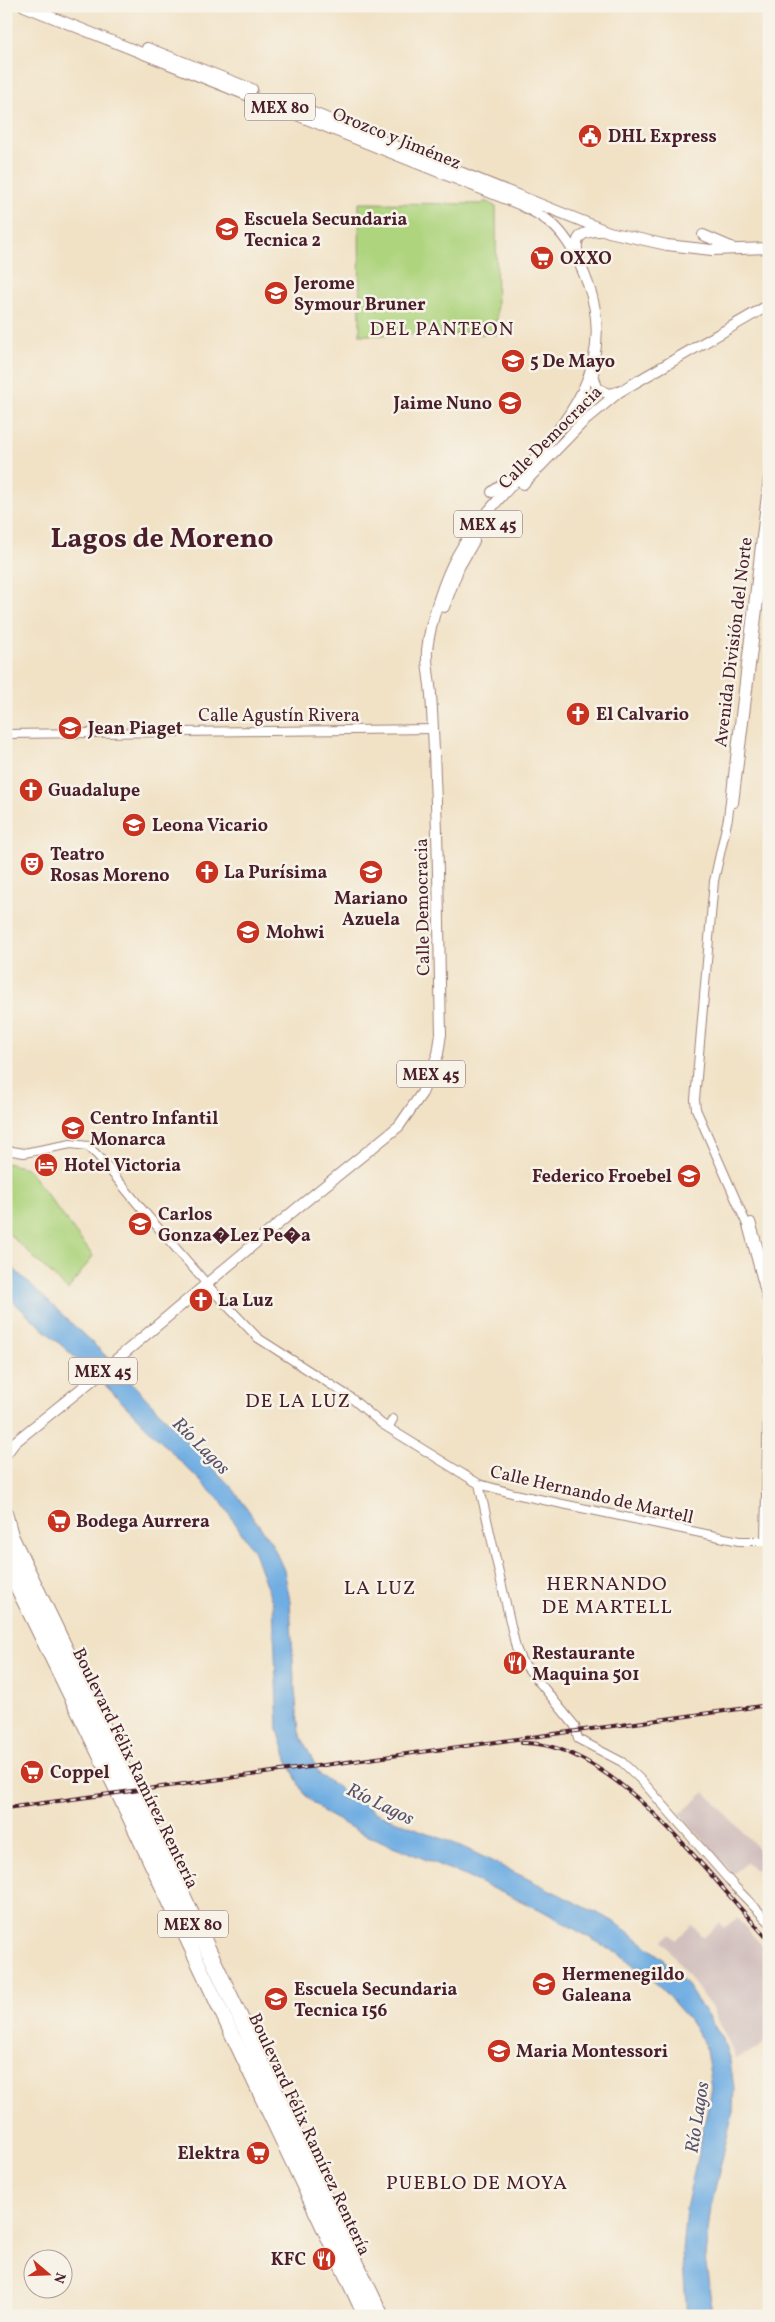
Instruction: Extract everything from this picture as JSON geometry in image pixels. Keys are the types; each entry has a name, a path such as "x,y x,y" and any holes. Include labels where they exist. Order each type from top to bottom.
{"highway":[{"name":"Orozco y Jiménez","path":"24,6 519,204 536,208"},
{"name":"Orozco y Jiménez","path":"41,6 536,208"},
{"name":"MEX 80","path":"536,208 609,232"},
{"name":"MEX 80","path":"536,208 562,235 582,269"},
{"name":"MEX 45","path":"538,457 564,424 576,402 594,358 597,339 595,316 592,297 576,247 580,236 589,231 609,232 667,245 712,250 769,248"},
{"path":"703,235 737,250"},
{"name":"MEX 45","path":"619,392 769,305"},
{"path":"594,358 593,374 598,388 609,394 619,392"},
{"name":"Calle Democracia","path":"431,697 434,651 445,605 460,567 476,537 521,486 581,424 619,392"},
{"path":"501,499 521,486 538,457"},
{"name":"Calle Democracia","path":"207,1283 399,1126 412,1110 432,1071 438,1054 441,1034 433,729 427,651 442,594 458,553 501,499 538,457"},
{"path":"492,492 529,466"},
{"name":"MEX 45","path":"6,1454 15,1442 148,1334 207,1283"},
{"name":"Boulevard Félix Ramírez Rentería","path":"6,1533 98,1722 378,2316"},
{"name":"Boulevard Félix Ramírez Rentería","path":"6,1550 43,1632 124,1797 368,2316"},
{"path":"21,1564 31,1570"},
{"path":"98,1722 109,1731"},
{"path":"150,1832 159,1839"}],"street":[{"name":"Avenida División del Norte","path":"769,469 728,818 714,881 696,1094 696,1109 747,1225 769,1307"},
{"name":"Avenida División del Norte","path":"728,818 733,809 738,779 769,520"},
{"name":"Calle Agustín Rivera","path":"6,734 433,729"},
{"name":"Avenida División del Norte","path":"696,1094 752,1224 769,1283"},
{"name":"Calle Hernando de Martell","path":"6,1150 24,1153 71,1144 88,1146 207,1283 258,1338 350,1397 388,1428 479,1484 515,1494 738,1541 767,1540"},
{"path":"767,1540 769,1357"},
{"path":"388,1428 394,1418"},
{"path":"6,1450 15,1442"},
{"path":"479,1484 511,1629 521,1660 575,1726 578,1739 622,1762 643,1782 735,1887 769,1922"},
{"path":"6,1505 14,1535 386,2316"},
{"path":"6,1571 111,1786 362,2316"}],"shaded area":[{"path":"705,1792 769,1860 769,1873 762,1865 755,1870 747,1863 733,1874 680,1814"},
{"path":"737,1918 769,1953 769,2039 756,2050 736,2058 711,2007 663,1941 670,1934 676,1940 692,1925 703,1938 720,1923 724,1928"}],"green space":[{"path":"485,201 496,207 497,334 360,335 359,203 482,204"},
{"path":"6,1163 27,1168 93,1256 68,1290 6,1231"}],"water":[{"path":"6,1258 15,1270 104,1354 234,1490 271,1542 284,1570 290,1601 299,1732 320,1775 374,1812 463,1847 615,1922 660,1956 684,1981 723,2039 730,2061 734,2087 733,2112 711,2206 705,2257 713,2316 687,2316 682,2251 686,2209 712,2088 705,2044 686,2016 658,1985 622,1956 541,1910 359,1832 325,1813 303,1793 287,1759 278,1730 273,1604 254,1552 222,1503 101,1381 6,1295"}],"railway":[{"path":"6,1808 769,1705"},
{"path":"522,1743 557,1748 591,1764 625,1788 689,1850 769,1940"}],"place":[{"name":"DHL Express","path":"590,136"},
{"name":"Escuela Secundaria Tecnica 2","path":"227,229"},
{"name":"OXXO","path":"542,258"},
{"name":"Jerome Symour Bruner","path":"276,293"},
{"name":"5 De Mayo","path":"513,361"},
{"name":"Jaime Nuno","path":"510,403"},
{"name":"El Calvario","path":"578,714"},
{"name":"Jean Piaget","path":"70,728"},
{"name":"Guadalupe","path":"31,790"},
{"name":"Leona Vicario","path":"134,825"},
{"name":"Teatro Rosas Moreno","path":"32,864"},
{"name":"La Purísima","path":"207,872"},
{"name":"Mariano Azuela","path":"371,872"},
{"name":"Mohwi","path":"248,932"},
{"name":"Centro Infantil Monarca","path":"73,1128"},
{"name":"Hotel Victoria","path":"46,1165"},
{"name":"Federico Froebel","path":"689,1176"},
{"name":"Carlos Gonza�Lez Pe�a","path":"140,1224"},
{"name":"La Luz","path":"201,1300"},
{"name":"Bodega Aurrera","path":"59,1521"},
{"name":"Restaurante Maquina 501","path":"515,1663"},
{"name":"Coppel","path":"32,1772"},
{"name":"Hermenegildo Galeana","path":"544,1984"},
{"name":"Escuela Secundaria Tecnica 156","path":"276,1999"},
{"name":"Maria Montessori","path":"499,2051"},
{"name":"Elektra","path":"258,2153"},
{"name":"KFC","path":"324,2259"}],"district":[{"name":"DEL PANTEON","path":"442,328"},
{"name":"Lagos de Moreno","path":"162,537"},
{"name":"DE LA LUZ","path":"298,1400"},
{"name":"LA LUZ","path":"380,1587"},
{"name":"HERNANDO DE MARTELL","path":"607,1594"},
{"name":"PUEBLO DE MOYA","path":"477,2182"}],"water label":[{"name":"Río Lagos","path":"202,1445"},
{"name":"Río Lagos","path":"381,1803"},
{"name":"Río Lagos","path":"696,2117"}]}
